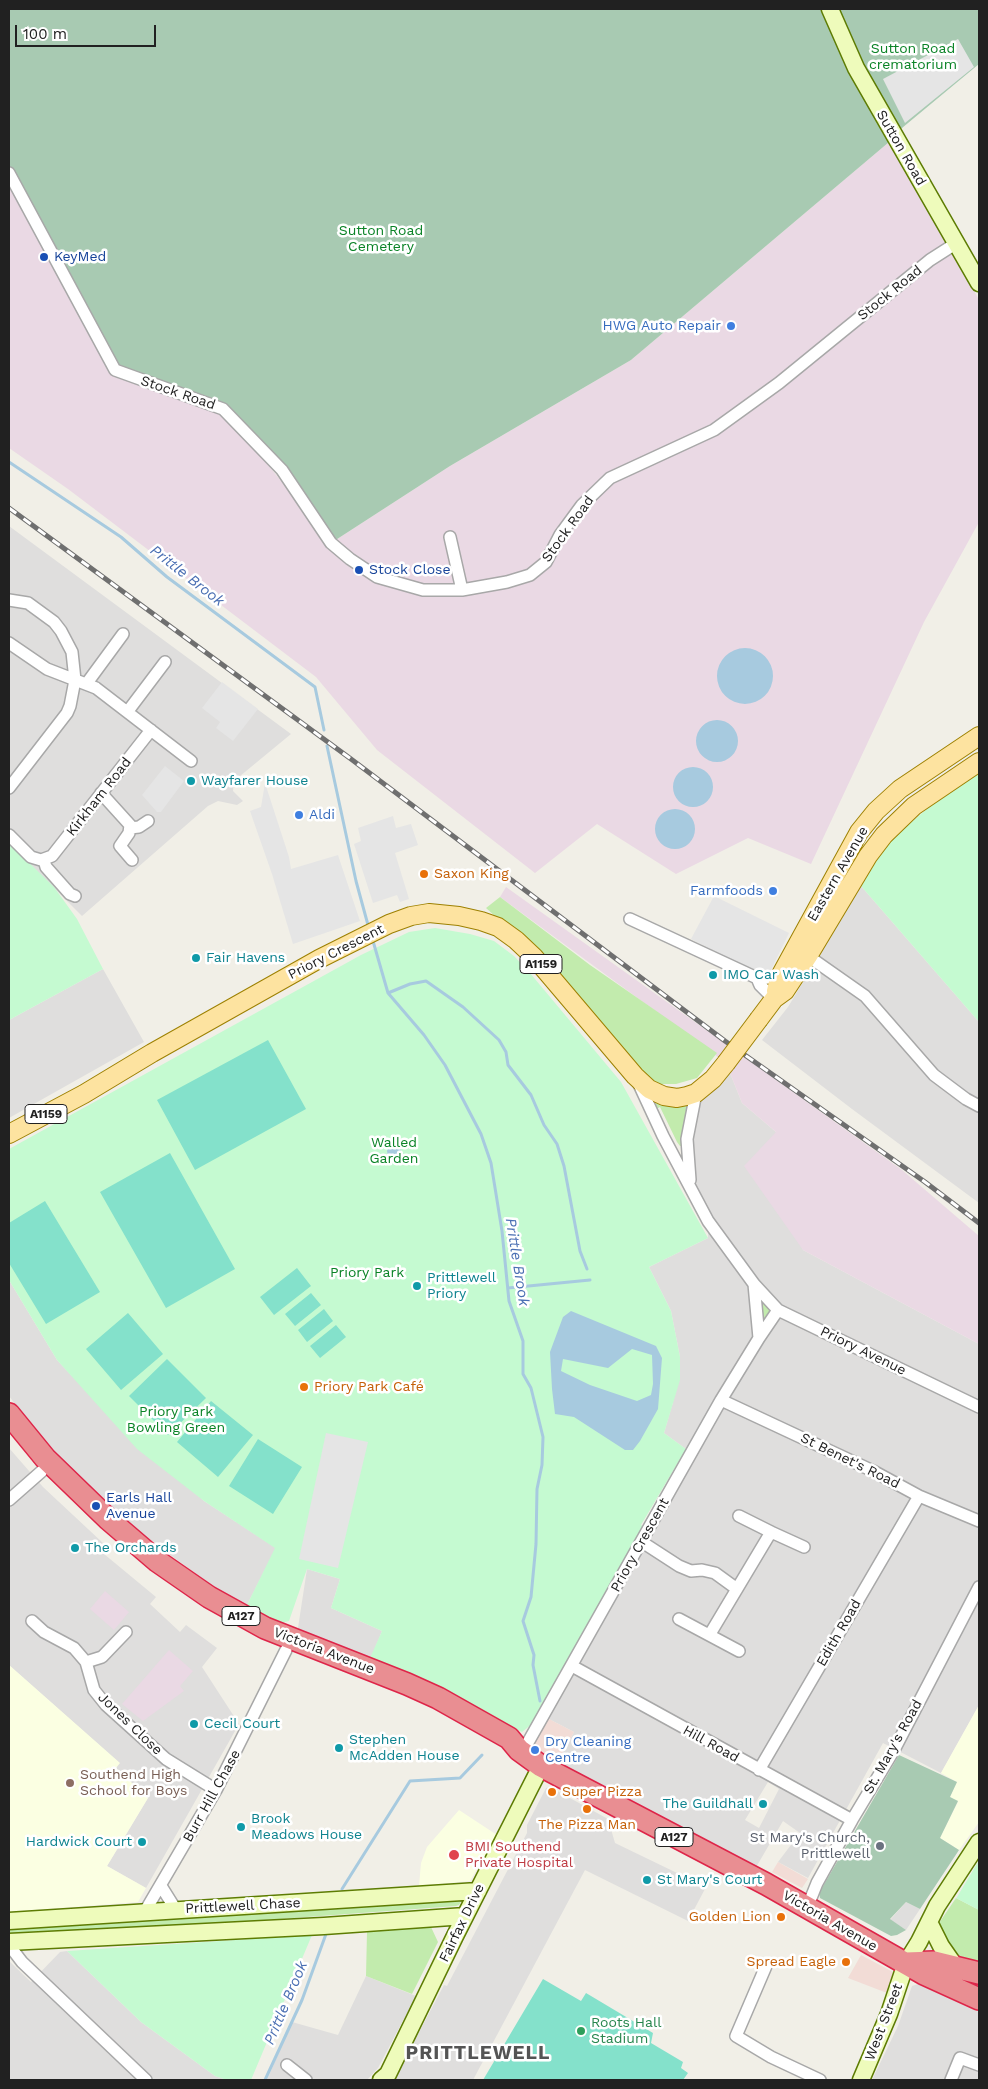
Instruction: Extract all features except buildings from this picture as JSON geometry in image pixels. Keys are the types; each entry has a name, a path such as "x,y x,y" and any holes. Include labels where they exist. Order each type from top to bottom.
{"highway":[{"name":"Victoria Avenue","path":"9,1414 45,1458 108,1519 157,1560 209,1597 265,1628 438,1698 509,1738 520,1751 541,1766 807,1908 929,1977 979,1999"},
{"name":"Victoria Avenue","path":"9,1432 42,1471 100,1527 174,1587 230,1622 286,1650 402,1694 504,1746 520,1751"},
{"path":"906,1963 934,1962 979,1973"}],"main road":[{"name":"Eastern Avenue","path":"774,999 780,978 859,832 876,811 900,789 979,736"},
{"name":"Eastern Avenue","path":"696,1093 713,1079 774,999 785,991 856,875 884,835 914,806 979,762"},
{"name":"Priory Crescent","path":"9,1134 84,1094 152,1053 319,959 389,924 411,916 428,913 459,916 498,927 516,940 534,957 635,1076 649,1089 664,1096 677,1098 696,1093"}],"street":[{"name":"Sutton Road","path":"830,9 856,68 979,283"},
{"name":"Stock Road","path":"9,173 114,370 223,408 282,470 331,543 350,559 377,577 423,590 462,590 507,582 530,575 546,562 560,535 582,505 610,478 714,430 779,382 930,260 956,244"},
{"path":"450,537 462,590"},
{"path":"9,600 28,603 54,622 72,652 75,680 67,713 9,788"},
{"path":"87,682 123,634"},
{"path":"12,649 47,669 75,680 87,682 128,711 191,761"},
{"path":"128,711 165,662"},
{"name":"Kirkham Road","path":"44,860 52,856 151,730"},
{"path":"101,793 128,823 129,833 120,846 132,860"},
{"path":"130,828 139,827 148,821"},
{"path":"9,835 31,857 44,860 46,868 74,896"},
{"path":"630,919 757,978 780,978"},
{"path":"808,956 865,996 934,1075 966,1100 979,1106"},
{"path":"757,978 760,985 774,999"},
{"name":"Priory Crescent","path":"635,1076 663,1136 708,1221 754,1284"},
{"name":"Priory Crescent","path":"690,1187 687,1139 696,1093"},
{"path":"754,1284 759,1338"},
{"name":"Priory Avenue","path":"754,1284 778,1310 979,1407"},
{"name":"Priory Crescent","path":"520,1751 572,1666 721,1400 778,1310"},
{"name":"St Benet's Road","path":"721,1400 873,1470 919,1496 979,1521"},
{"path":"9,1500 42,1471"},
{"name":"Edith Road","path":"759,1770 919,1496"},
{"path":"738,1516 804,1547"},
{"path":"710,1634 771,1532"},
{"path":"642,1542 679,1566 691,1571 702,1570 715,1573 737,1589"},
{"name":"St. Mary's Road","path":"807,1908 817,1883 894,1750 979,1587"},
{"path":"679,1619 739,1651"},
{"path":"32,1622 44,1632 74,1648 86,1662 102,1656 126,1632"},
{"name":"Burr Hill Chase","path":"144,1913 216,1790 286,1650"},
{"name":"Jones Close","path":"86,1662 94,1690 106,1705 166,1759 216,1790"},
{"name":"Hill Road","path":"572,1666 852,1820"},
{"name":"Fairfax Drive","path":"381,2080 388,2074 541,1766"},
{"name":"West Street","path":"861,2080 889,2014 906,1963 940,1900 979,1842"},
{"path":"161,1886 176,1910"},
{"name":"Prittlewell Chase","path":"9,1921 478,1891"},
{"name":"Prittlewell Chase","path":"9,1944 32,1941 465,1916"},
{"path":"444,1918 450,1923 455,1936"},
{"path":"929,1922 940,1946 955,1966"},
{"path":"22,1962 19,1955 21,1946 32,1941"},
{"path":"9,1944 22,1962 146,2080"},
{"path":"766,1966 736,2036 770,2058 820,2080"},
{"path":"950,2080 960,2058 979,2065"},
{"path":"287,2065 306,2080"}],"shaded area":[{"path":"958,39 974,67 905,123 883,79"},
{"path":"895,137 979,300 979,522 924,622 811,864 748,838 676,874 597,824 535,873 377,750 316,677 68,489 9,448 9,173 223,409 331,543 450,466 631,360"},
{"path":"9,526 291,734 234,781 233,791 243,801 237,805 218,801 208,806 82,916 9,843"},
{"path":"222,682 258,709 233,741 216,728 220,722 202,708"},
{"path":"165,766 184,781 161,812 157,812 142,795"},
{"path":"265,783 289,857 291,869 338,855 360,921 293,944 272,874 250,811 261,807"},
{"path":"393,816 396,828 411,824 418,845 395,853 409,899 400,902 397,895 373,903 354,844 361,841 358,828"},
{"path":"861,886 979,1022 979,1203 762,1040 788,1007"},
{"path":"506,887 902,1170 979,1236 979,1344 803,1250 744,1166 776,1132 742,1103 726,1063 500,897"},
{"path":"714,896 789,933 771,970 760,975 691,939"},
{"path":"103,969 144,1042 9,1118 9,1020"},
{"path":"726,1063 742,1103 776,1132 803,1250 979,1344 979,1705 941,1773 883,1743 808,1878 778,1862 800,1833 783,1821 755,1869 554,1768 574,1732 543,1716 693,1449 686,1449 664,1433 673,1402 680,1357 671,1311 649,1267 708,1238 708,1221 690,1187 687,1158 696,1093","holes":["768,1782 779,1789 759,1828 745,1820"]},
{"path":"9,1280 57,1360 94,1399 204,1501 276,1548 245,1609 135,1528 100,1498 31,1425 9,1396"},
{"path":"326,1433 368,1442 338,1568 299,1559"},
{"path":"9,1448 43,1487 103,1543 98,1549 156,1597 150,1604 180,1632 186,1625 217,1648 202,1667 239,1724 146,1888 107,1866 148,1798 115,1768 119,1763 9,1665"},
{"path":"307,1569 340,1579 331,1608 382,1631 367,1668 296,1641"},
{"path":"105,1591 129,1612 114,1630 90,1609"},
{"path":"169,1650 193,1671 180,1686 184,1691 143,1721 122,1704"},
{"name":"Southend High School for Boys","path":"9,1665 120,1763 116,1768 148,1798 107,1866 146,1888 138,1902 9,1912"},
{"path":"979,1705 979,1822 959,1850 940,1838 958,1802 950,1797 957,1782 941,1773"},
{"path":"547,1718 574,1732 554,1768 527,1749"},
{"path":"550,1787 608,1819 615,1843 706,1887 688,1921 585,1870 473,2080 391,2080 397,2074 444,1985 447,1986 527,1833 527,1825 546,1788"},
{"name":"BMI Southend Private Hospital","path":"459,1810 497,1835 470,1881 419,1886 421,1863 427,1847"},
{"path":"778,1862 808,1879 802,1888 772,1872"},
{"path":"906,1902 920,1909 906,1930 890,1920"},
{"path":"67,1951 141,2022 215,2076 227,2080 9,2080 9,1961 31,1982 60,1952"},
{"path":"861,1955 893,1972 887,1993 848,1978"},
{"path":"366,1976 416,1996 378,2068 367,2080 267,2080 292,2022 338,2035"},
{"path":"918,1984 979,2012 979,2080 872,2080 898,2026 912,1986"}],"green space":[{"name":"Sutton Road Cemetery","path":"9,9 830,9 895,137 631,360 450,466 331,543 282,470 223,409 115,370 9,173"},
{"name":"Sutton Road crematorium","path":"837,9 979,9 979,64 896,133"},
{"path":"979,773 979,1022 861,886 889,841 928,808"},
{"path":"9,843 54,887 77,919 103,969 9,1020"},
{"path":"500,897 590,965 717,1053 697,1078 676,1084 658,1084 639,1071 537,954 486,908"},
{"name":"Priory Park","path":"435,928 470,934 494,941 514,956 530,973 621,1082 708,1238 649,1267 671,1311 680,1357 680,1380 664,1433 686,1449 641,1525 645,1527 532,1724 522,1732 370,1658 382,1631 331,1608 340,1579 307,1569 289,1621 278,1624 245,1609 275,1548 204,1501 137,1449 57,1360 9,1280 9,1149 361,955 409,932"},
{"path":"268,1040 306,1109 195,1170 157,1100"},
{"path":"643,1092 690,1101 683,1146 680,1146 677,1142 660,1107 654,1110"},
{"path":"170,1153 235,1269 166,1308 100,1192"},
{"path":"45,1201 100,1292 46,1324 9,1263 9,1223"},
{"path":"297,1268 311,1286 274,1315 260,1297"},
{"path":"754,1284 778,1310 759,1338"},
{"path":"311,1293 321,1305 295,1326 285,1314"},
{"path":"324,1309 333,1321 307,1342 298,1330"},
{"path":"128,1313 163,1354 121,1390 86,1349"},
{"path":"336,1325 346,1337 320,1358 310,1346"},
{"name":"Priory Park Bowling Green","path":"167,1359 206,1398 168,1435 129,1396"},
{"path":"211,1401 253,1435 218,1477 177,1442"},
{"path":"258,1439 302,1467 273,1514 229,1486"},
{"path":"899,1755 957,1782 950,1797 958,1801 940,1838 959,1850 920,1909 906,1902 890,1919 906,1930 891,1936 820,1898 819,1893"},
{"path":"978,1862 979,1862 979,1910 956,1898"},
{"path":"463,1898 459,1905 456,1906 9,1939 9,1924"},
{"path":"956,1898 979,1910 979,1973 955,1966 935,1929"},
{"path":"431,1927 438,1942 412,1994 366,1976 367,1932"},
{"path":"312,1935 251,2080 227,2080 215,2076 141,2022 67,1951"},
{"name":"Roots Hall Stadium","path":"543,1979 581,2001 586,1993 653,2033 651,2043 683,2062 681,2068 688,2073 683,2080 483,2080"}],"water":[{"path":"745,648 756,650 765,656 771,665 773,676 771,687 765,696 756,702 745,704 734,702 725,696 719,687 717,676 719,665 725,656 734,650"},
{"path":"717,720 725,722 734,730 738,741 736,749 728,758 717,762 709,760 700,752 696,741 698,733 706,724"},
{"path":"693,767 707,773 713,787 707,801 693,807 679,801 673,787 679,773"},
{"path":"671,809 679,809 686,812 692,818 695,829 692,840 686,846 679,849 671,849 664,846 658,840 655,833 655,825 658,818 664,812"},
{"path":"394,1144 399,1146 401,1151 399,1156 394,1158 389,1156 387,1151 389,1146"},
{"path":"571,1311 656,1346 662,1358 658,1409 633,1450 625,1450 574,1417 555,1414 550,1352 563,1317","holes":["632,1349 652,1355 653,1384 651,1395 637,1401 590,1385 561,1371 563,1359 608,1368"]}],"waterway":[{"name":"Prittle Brook","path":"9,462 121,537 167,577 315,687 324,730"},
{"name":"Prittle Brook","path":"327,746 356,881 368,925"},
{"name":"Prittle Brook","path":"373,941 388,993 424,1035 445,1065 481,1134 491,1163 502,1231 509,1301 523,1341 523,1374 531,1388 543,1437 542,1465 537,1489 536,1544 531,1597 523,1621 534,1655 533,1665 540,1701"},
{"path":"388,993 410,984 426,981 463,1007 499,1040 506,1052 508,1065 531,1095 544,1125 557,1144 564,1166 580,1251 587,1269"},
{"path":"508,1288 590,1280"},
{"name":"Prittle Brook","path":"342,1889 410,1781 460,1778 482,1755"},
{"name":"Prittle Brook","path":"265,2080 302,2000 326,1934"}],"railway":[{"path":"9,508 351,759 725,1041 925,1182 979,1223"}],"place":[{"name":"KeyMed","path":"44,257"},
{"name":"HWG Auto Repair","path":"731,326"},
{"name":"Stock Close","path":"359,570"},
{"name":"Wayfarer House","path":"191,781"},
{"name":"Aldi","path":"299,815"},
{"name":"Saxon King","path":"424,874"},
{"name":"Farmfoods","path":"773,891"},
{"name":"Fair Havens","path":"196,958"},
{"name":"IMO Car Wash","path":"713,975"},
{"name":"Prittlewell Priory","path":"417,1286"},
{"name":"Priory Park Café","path":"304,1387"},
{"name":"Earls Hall Avenue","path":"96,1506"},
{"name":"The Orchards","path":"75,1548"},
{"name":"Cecil Court","path":"194,1724"},
{"name":"Stephen McAdden House","path":"339,1748"},
{"name":"Dry Cleaning Centre","path":"535,1750"},
{"name":"Southend High School for Boys","path":"70,1783"},
{"name":"Super Pizza","path":"552,1792"},
{"name":"The Guildhall","path":"763,1804"},
{"name":"The Pizza Man","path":"587,1809"},
{"name":"Brook Meadows House","path":"241,1827"},
{"name":"Hardwick Court","path":"142,1842"},
{"name":"St Mary's Church, Prittlewell","path":"880,1846"},
{"name":"BMI Southend Private Hospital","path":"454,1855"},
{"name":"St Mary's Court","path":"647,1880"},
{"name":"Golden Lion","path":"781,1917"},
{"name":"Spread Eagle","path":"846,1962"},
{"name":"Roots Hall Stadium","path":"581,2031"}],"district":[{"name":"PRITTLEWELL","path":"478,2053"}],"park label":[{"name":"Walled Garden","path":"394,1152"}]}
